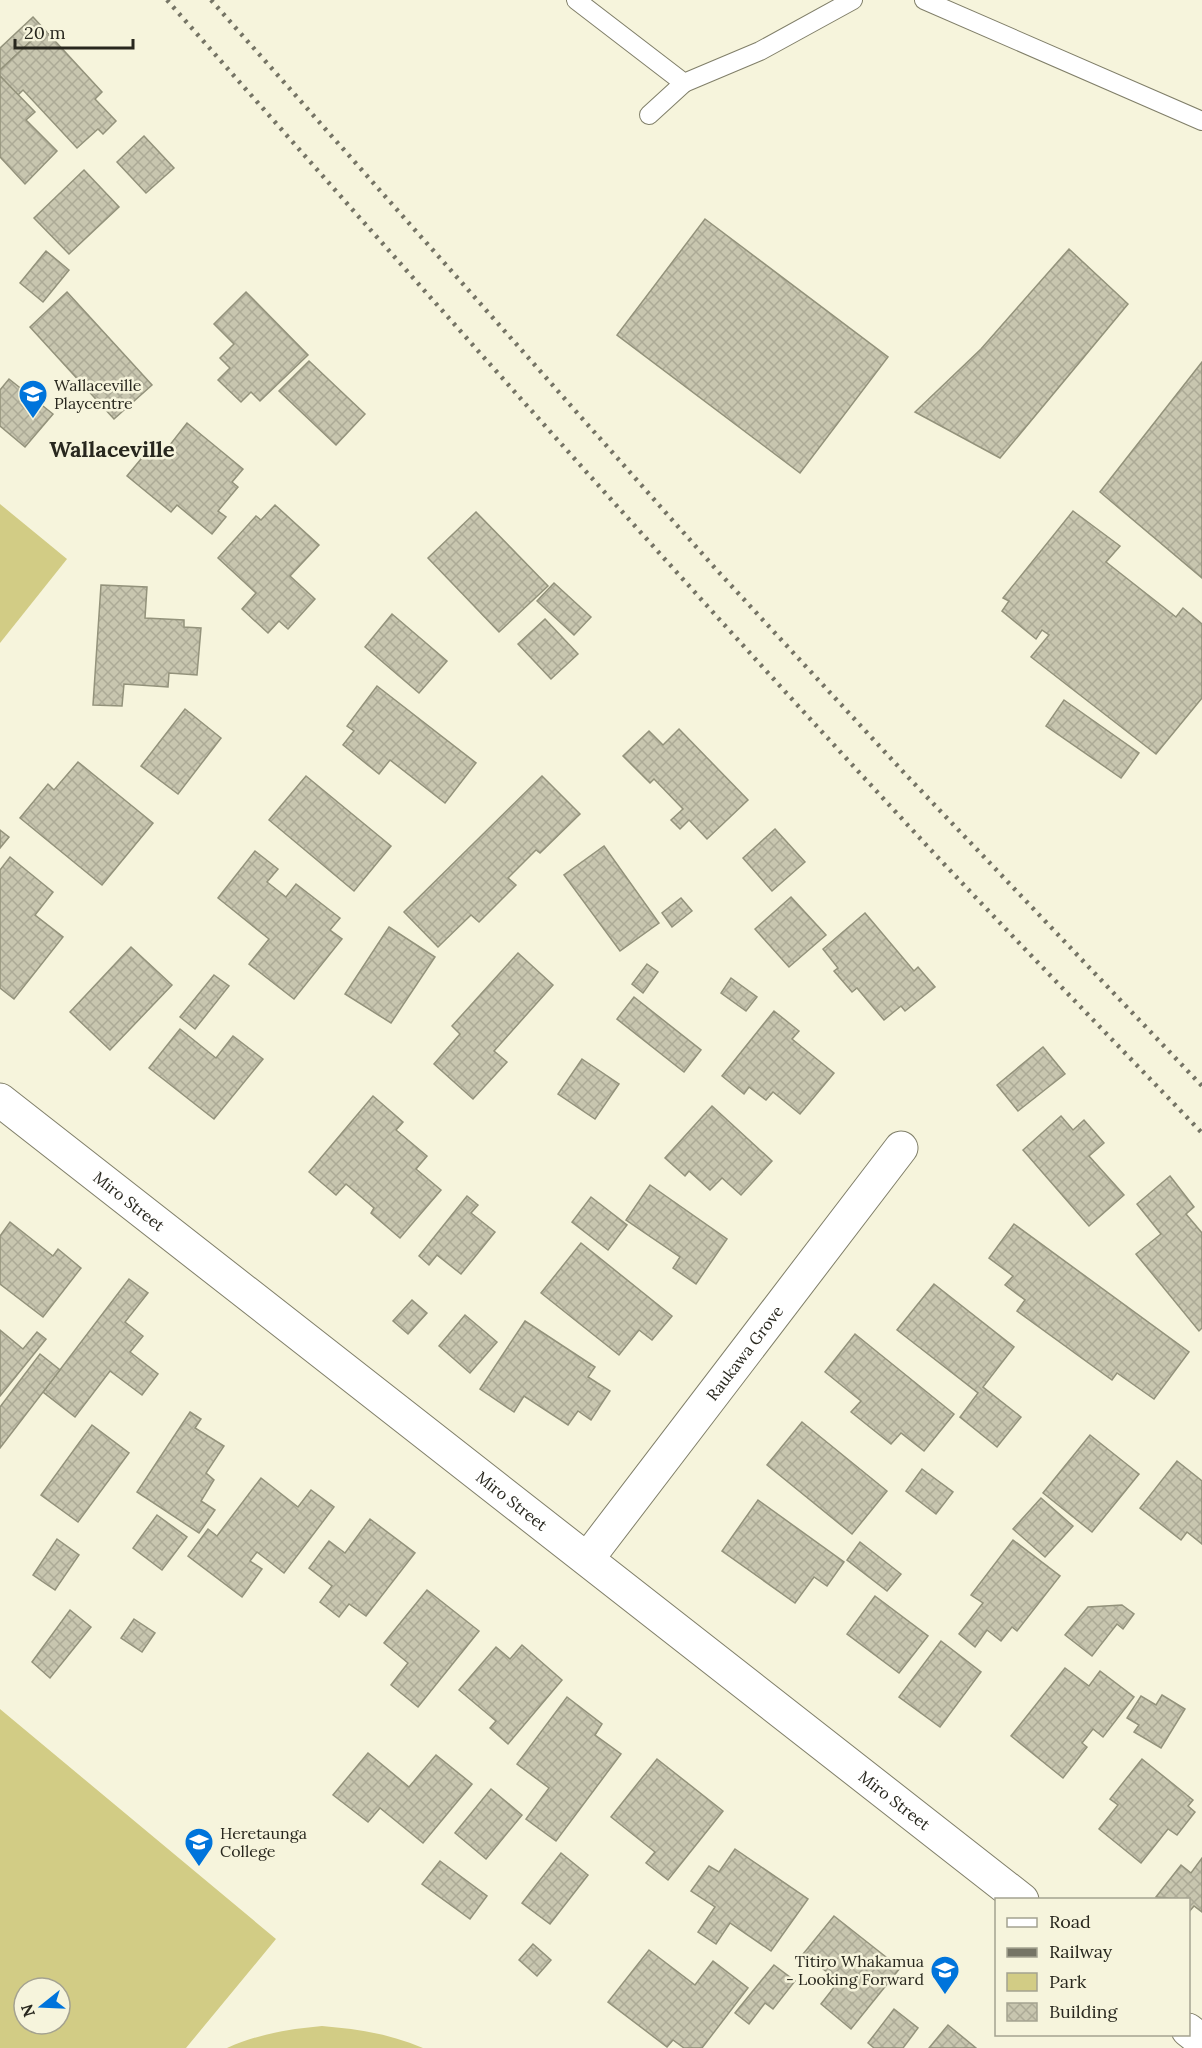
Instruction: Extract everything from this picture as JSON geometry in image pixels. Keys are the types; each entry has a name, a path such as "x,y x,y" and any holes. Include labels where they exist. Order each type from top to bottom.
{"street":[{"name":"Miro Street","path":"0,1100 1021,1898"},
{"name":"Raukawa Grove","path":"588,1558 901,1148"},
{"path":"1190,2032 1202,2041"}],"lane":[{"path":"576,0 684,83"},
{"path":"649,115 684,83 760,51 853,0"},
{"path":"924,0 1202,121"}],"green space":[{"path":"0,504 67,559 0,643"},
{"path":"0,1709 276,1939 186,2048 0,2048"},
{"path":"322,2026 374,2033 423,2048 227,2048 274,2033"}],"building":[{"path":"33,17 44,29 0,70 0,48"},
{"path":"44,29 102,92 95,99 116,121 103,134 98,129 77,148 23,90 18,95 0,76 0,70"},
{"path":"0,76 35,112 26,120 57,151 25,184 0,157"},
{"path":"144,136 174,168 146,193 117,162"},
{"path":"84,170 119,207 69,254 34,218"},
{"path":"705,219 888,357 800,473 617,335"},
{"path":"1069,249 1128,304 1000,458 915,412 981,349"},
{"path":"46,251 69,270 43,302 20,283"},
{"path":"67,292 152,385 114,419 30,327"},
{"path":"246,292 308,355 260,401 251,392 241,402 218,380 230,368 220,358 234,344 214,324"},
{"path":"309,361 365,414 336,445 279,391"},
{"path":"1202,362 1202,578 1100,492"},
{"path":"9,379 53,414 25,447 0,426 0,390"},
{"path":"187,423 243,469 232,482 238,487 218,511 226,517 212,534 177,505 171,512 127,476 155,442 166,450"},
{"path":"275,505 319,545 290,576 315,599 288,629 279,621 268,633 242,609 256,593 218,558 256,516 261,520"},
{"path":"1073,511 1120,546 1106,562 1176,617 1183,608 1202,624 1202,698 1156,754 1031,657 1049,635 1042,630 1036,639 1002,611 1009,601 1003,598"},
{"path":"476,512 548,586 499,632 428,558"},
{"path":"554,583 591,617 574,635 537,601"},
{"path":"101,585 147,587 145,618 184,620 184,627 201,628 197,675 169,673 168,687 124,684 122,706 93,705"},
{"path":"392,614 447,661 419,693 365,647"},
{"path":"545,619 578,654 551,679 518,644"},
{"path":"377,686 476,763 445,803 390,760 379,774 343,745 354,731 347,726"},
{"path":"1064,700 1139,753 1121,778 1046,726"},
{"path":"185,709 221,738 178,794 141,766"},
{"path":"679,729 748,800 707,839 689,820 680,829 671,820 683,809 654,779 650,783 623,756 649,731 663,745"},
{"path":"78,762 153,823 102,885 20,818 48,784 54,790"},
{"path":"306,776 391,846 354,891 269,820"},
{"path":"542,776 580,814 540,853 536,850 508,878 516,885 479,922 471,915 438,947 404,912"},
{"path":"775,829 805,862 772,891 743,858"},
{"path":"0,830 9,837 0,848"},
{"path":"604,846 659,923 620,951 564,875"},
{"path":"255,851 278,869 267,882 286,897 296,884 340,918 330,930 342,939 294,999 249,964 269,939 218,898"},
{"path":"10,857 53,892 35,915 63,937 14,999 0,988 0,870"},
{"path":"791,897 826,935 789,967 755,929"},
{"path":"681,898 692,911 672,927 662,913"},
{"path":"865,913 914,971 918,967 935,987 905,1011 901,1006 884,1020 857,988 852,992 834,971 838,968 823,949"},
{"path":"389,927 435,957 391,1023 345,994"},
{"path":"131,947 172,985 110,1050 70,1012"},
{"path":"518,953 553,985 494,1051 507,1062 473,1099 434,1064 460,1034 452,1026"},
{"path":"647,964 658,972 643,993 632,984"},
{"path":"214,975 229,986 195,1029 180,1017"},
{"path":"731,978 757,997 746,1011 721,993"},
{"path":"634,997 701,1050 684,1072 617,1019"},
{"path":"774,1011 799,1031 792,1039 834,1073 800,1114 773,1092 766,1100 749,1087 744,1094 722,1076"},
{"path":"180,1029 216,1058 233,1036 263,1059 214,1119 149,1068"},
{"path":"1043,1047 1065,1074 1018,1111 997,1085"},
{"path":"582,1059 619,1084 595,1119 558,1094"},
{"path":"373,1096 403,1122 396,1130 427,1156 416,1169 441,1190 400,1238 371,1213 374,1208 346,1184 336,1195 309,1172"},
{"path":"712,1106 772,1161 741,1195 722,1178 710,1190 689,1171 685,1176 665,1158"},
{"path":"1061,1116 1073,1130 1084,1120 1104,1143 1089,1156 1124,1195 1089,1226 1023,1150"},
{"path":"1170,1176 1194,1207 1186,1214 1202,1233 1202,1328 1199,1331 1136,1254 1161,1234 1137,1204"},
{"path":"650,1185 727,1239 696,1284 673,1268 680,1257 626,1220"},
{"path":"467,1196 478,1205 471,1213 495,1232 461,1274 437,1255 429,1265 419,1256"},
{"path":"591,1197 627,1225 608,1250 572,1222"},
{"path":"10,1222 53,1256 58,1249 81,1268 43,1317 0,1284 0,1236"},
{"path":"1014,1224 1189,1352 1154,1399 1117,1373 1112,1380 1017,1311 1025,1300 1005,1285 1013,1276 989,1258"},
{"path":"581,1243 672,1316 652,1340 639,1330 619,1355 541,1293"},
{"path":"129,1279 148,1293 125,1322 143,1336 130,1352 158,1374 142,1395 110,1371 75,1417 43,1392"},
{"path":"934,1284 1014,1347 983,1387 1021,1417 997,1447 960,1417 978,1393 897,1330"},
{"path":"412,1300 427,1313 408,1334 393,1321"},
{"path":"465,1315 497,1342 470,1373 439,1346"},
{"path":"525,1321 595,1367 588,1377 610,1391 591,1420 578,1411 568,1425 524,1396 514,1412 480,1389"},
{"path":"0,1330 23,1349 37,1332 46,1339 0,1396"},
{"path":"855,1334 954,1414 924,1451 901,1433 891,1444 851,1412 861,1401 825,1372"},
{"path":"40,1354 60,1370 0,1448 0,1407"},
{"path":"190,1412 201,1419 195,1428 224,1446 206,1473 214,1480 201,1501 215,1510 199,1533 137,1492"},
{"path":"802,1422 887,1491 852,1534 767,1465"},
{"path":"92,1425 129,1453 78,1522 41,1495"},
{"path":"1090,1435 1139,1474 1092,1532 1043,1493"},
{"path":"1177,1461 1202,1481 1202,1544 1187,1532 1181,1540 1140,1508"},
{"path":"922,1469 953,1492 936,1514 906,1491"},
{"path":"261,1478 298,1507 311,1490 334,1507 284,1573 257,1552 250,1561 262,1569 242,1597 188,1556 208,1529 217,1536"},
{"path":"1041,1498 1073,1526 1045,1557 1013,1529"},
{"path":"758,1500 844,1562 827,1586 814,1577 795,1603 722,1551"},
{"path":"157,1515 187,1537 162,1570 133,1548"},
{"path":"370,1519 415,1553 366,1616 349,1604 339,1617 320,1602 332,1586 309,1568 329,1541 345,1553"},
{"path":"57,1539 79,1555 55,1590 33,1575"},
{"path":"1013,1540 1060,1576 1017,1631 1012,1627 1001,1641 987,1630 975,1647 959,1634 983,1603 971,1595"},
{"path":"860,1542 901,1574 887,1591 847,1560"},
{"path":"427,1590 479,1631 418,1707 391,1685 408,1663 384,1643"},
{"path":"875,1596 928,1636 899,1673 847,1634"},
{"path":"1122,1605 1134,1614 1123,1629 1117,1624 1092,1656 1065,1635 1088,1607"},
{"path":"70,1610 91,1627 50,1678 32,1662"},
{"path":"134,1619 155,1633 142,1652 121,1638"},
{"path":"941,1641 981,1672 940,1727 899,1697"},
{"path":"522,1645 562,1680 508,1744 490,1728 496,1721 459,1690 496,1647 510,1659"},
{"path":"1065,1668 1089,1686 1100,1671 1134,1697 1103,1737 1093,1729 1082,1743 1087,1747 1063,1778 1011,1736"},
{"path":"1162,1695 1185,1709 1161,1748 1134,1732 1139,1725 1127,1718 1141,1696 1156,1705"},
{"path":"567,1697 602,1724 595,1735 621,1754 556,1841 526,1819 549,1788 517,1764"},
{"path":"368,1753 409,1787 436,1755 472,1784 423,1843 380,1808 368,1822 333,1795"},
{"path":"657,1759 723,1811 668,1880 646,1863 655,1852 611,1817"},
{"path":"1142,1759 1193,1800 1188,1806 1195,1812 1177,1835 1168,1829 1141,1863 1099,1829 1118,1805 1110,1799"},
{"path":"491,1789 522,1815 486,1859 455,1833"},
{"path":"735,1849 808,1899 771,1951 730,1923 716,1944 698,1932 715,1907 691,1891 709,1866 719,1872"},
{"path":"561,1853 588,1875 550,1924 522,1903"},
{"path":"1202,1858 1202,1912 1194,1906 1190,1911 1190,1898 1156,1897 1181,1865 1191,1873"},
{"path":"440,1861 487,1896 470,1919 422,1884"},
{"path":"834,1916 900,1968 851,2029 821,2004 839,1981 803,1954"},
{"path":"533,1944 551,1960 537,1976 519,1960"},
{"path":"649,1950 695,1985 713,1961 748,1988 702,2048 684,2048 673,2040 667,2047 608,2002"},
{"path":"774,1965 795,1981 773,2009 765,2003 749,2024 735,2013"},
{"path":"894,2009 918,2028 903,2048 874,2048 868,2043"},
{"path":"948,2025 976,2048 929,2048"}],"railway":[{"path":"167,0 737,639 964,885 1202,1133"},
{"path":"211,0 714,567 908,777 1202,1086"}],"place":[{"name":"Wallaceville Playcentre","path":"33,420"},
{"name":"Heretaunga College","path":"199,1868"},
{"name":"Titiro Whakamua - Looking Forward","path":"945,1996"}],"district":[{"name":"Wallaceville","path":"112,449"}]}
